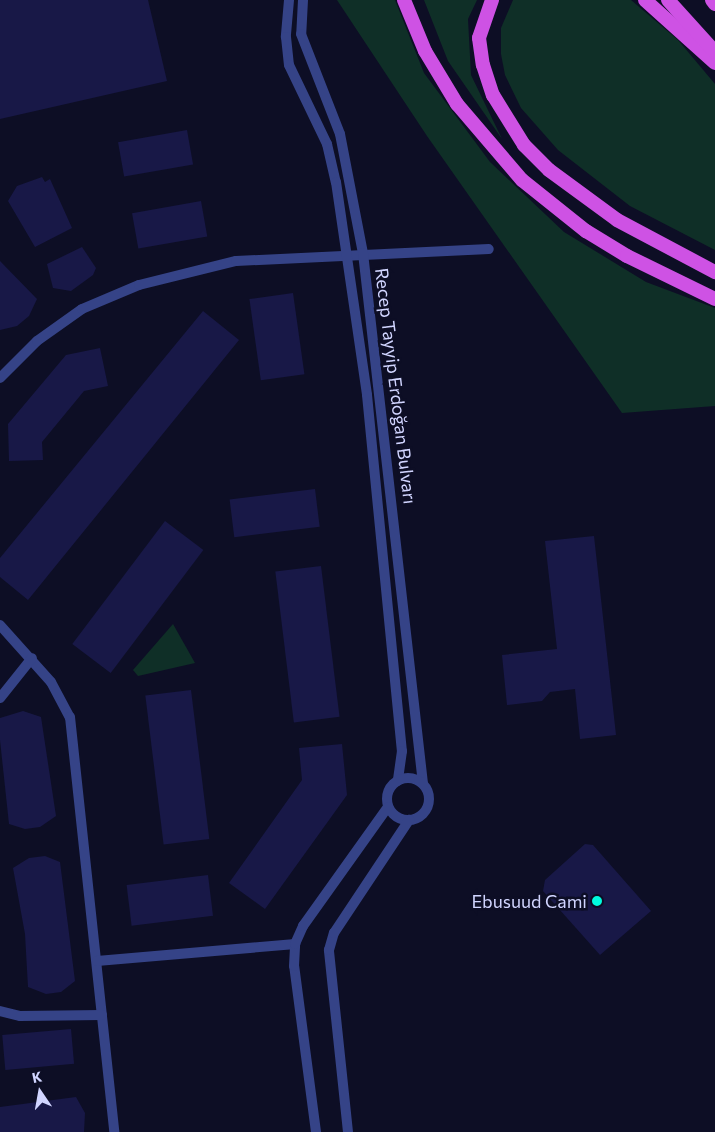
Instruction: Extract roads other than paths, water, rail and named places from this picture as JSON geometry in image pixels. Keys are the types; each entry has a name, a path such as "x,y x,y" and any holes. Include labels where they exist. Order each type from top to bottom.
{"highway":[{"path":"404,0 424,51 457,104 522,180 610,246 715,299"},
{"path":"492,0 479,38 483,65 492,95 524,145 549,170 617,220 715,272"},
{"path":"645,0 715,63"},
{"path":"668,0 715,52"},
{"path":"712,0 715,4"}],"street":[{"name":"Recep Tayyip Erdoğan Bulvarı","path":"289,0 286,37 290,66 327,144 347,254 367,395 402,751 398,781"},
{"name":"Recep Tayyip Erdoğan Bulvarı","path":"303,0 301,34 340,134 363,253 423,784"},
{"path":"0,378 38,341 82,309 139,285 236,261 363,253 489,249"},
{"path":"2,632 32,658 70,717 114,1132"},
{"path":"0,698 32,658"},
{"path":"316,1132 294,966 295,944 303,926 388,807 388,790 398,781 409,777 423,784 428,806 410,820 379,862 328,950 348,1132"},
{"path":"388,807 401,819 410,820"},
{"path":"97,961 295,944"},
{"path":"0,1011 20,1016 102,1015"}],"place":[{"name":"Ebusuud Cami","path":"597,901"}]}
